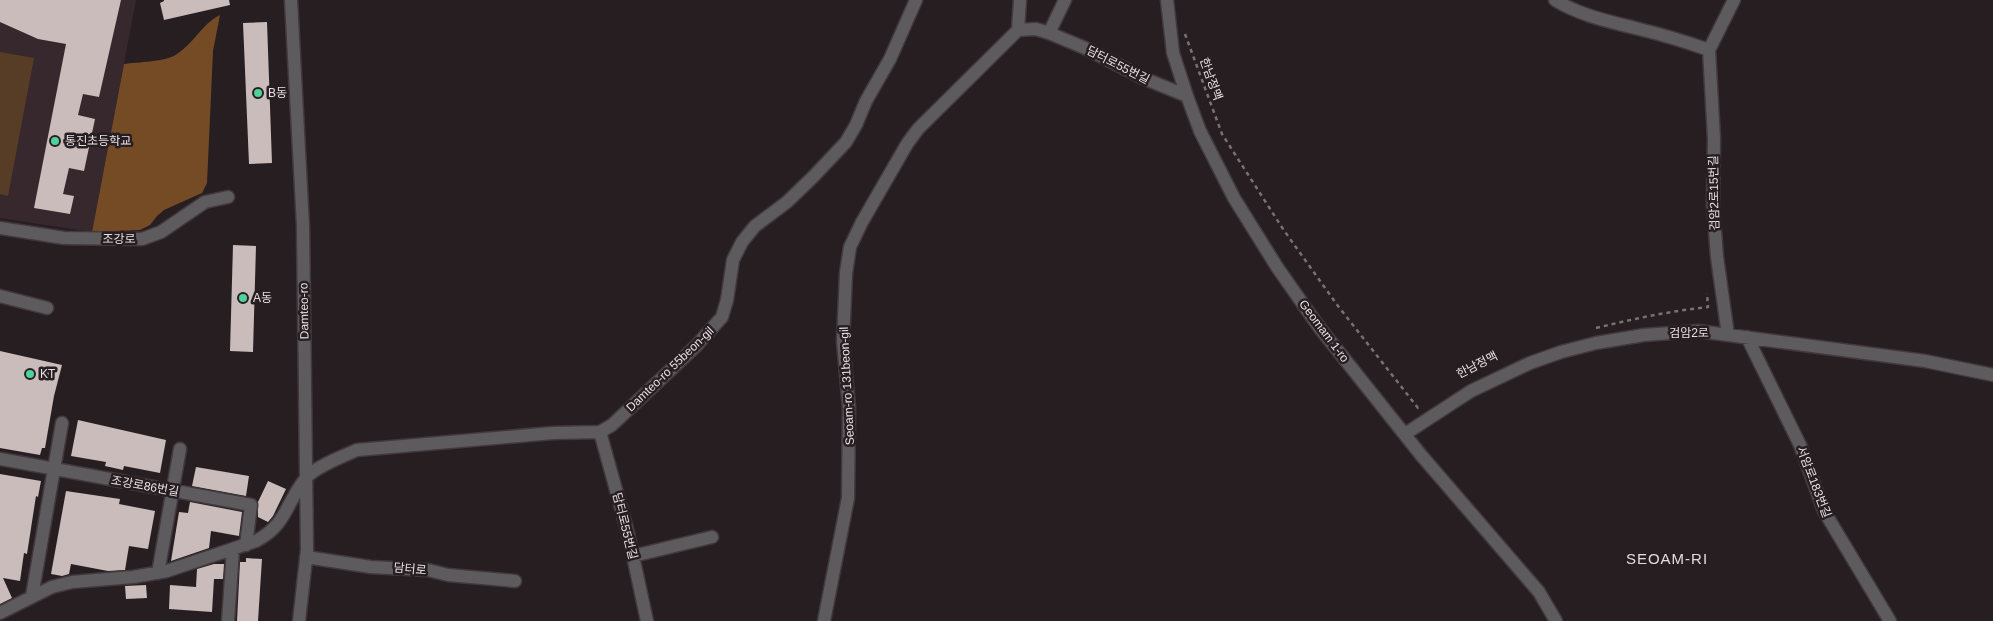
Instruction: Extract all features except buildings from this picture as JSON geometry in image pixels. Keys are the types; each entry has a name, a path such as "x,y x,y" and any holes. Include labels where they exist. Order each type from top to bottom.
{"street":[{"name":"Damteo-ro","path":"291,0 303,226 306,557 299,621"},
{"name":"Damteo-ro 55beon-gil","path":"600,432 612,425 624,414 696,346 722,317 727,300 733,260 742,242 756,226 787,202 846,142 856,125 866,101 890,59 916,0"},
{"path":"1018,30 1020,0"},
{"path":"1049,33 1065,0"},
{"name":"Geomam 1-ro","path":"1167,0 1173,53 1200,131 1234,198 1277,267 1319,327 1404,434 1539,592 1556,621"},
{"path":"1555,0 1564,6 1597,18 1678,39 1709,50"},
{"name":"검암2로15번길","path":"1728,335 1717,257 1713,205 1714,139 1709,50 1734,0"},
{"name":"담터로55번길","path":"1018,30 1036,29 1049,33 1085,48 1143,78 1187,96"},
{"name":"Seoam-ro 131beon-gil","path":"824,621 848,498 849,408 842,341 846,273 850,248 862,222 918,128 1018,30"},
{"name":"조강로","path":"0,228 64,238 142,239 161,232 206,202 228,197"},
{"path":"0,296 47,308"},
{"name":"검암2로","path":"1404,434 1471,391 1495,379 1561,352 1596,343 1644,335 1698,331 1925,361 1993,375"},
{"name":"서암로183번길","path":"1747,337 1800,445 1824,511 1890,621"},
{"path":"32,596 62,423"},
{"path":"0,613 52,587 72,582 158,573 246,545 268,534 279,523 306,477 335,459 357,450 553,433 600,432"},
{"name":"담터로55번길","path":"600,432 647,621"},
{"path":"158,573 180,449"},
{"name":"조강로86번길","path":"0,459 251,505 246,545"},
{"path":"632,556 712,537"},
{"path":"228,621 233,550"},
{"name":"담터로","path":"306,557 371,567 428,570 448,575 515,581"}],"path":[{"name":"한남정맥","path":"1184,31 1222,134 1282,228 1338,306 1418,408 1426,404"},
{"path":"1591,329 1678,310 1708,308 1707,290"}],"shaded area":[{"name":"통진초등학교","path":"0,0 136,0 92,232 0,218"},
{"path":"220,15 213,51 207,183 202,193 164,210 150,225 140,230 92,232 124,64 172,57 183,50 208,23"},
{"path":"0,52 34,58 8,196 0,194"}],"place":[{"name":"B동","path":"258,93"},
{"name":"통진초등학교","path":"55,141"},
{"name":"A동","path":"243,298"},
{"name":"KT","path":"30,374"}],"district":[{"name":"SEOAM-RI","path":"1667,558"}]}
